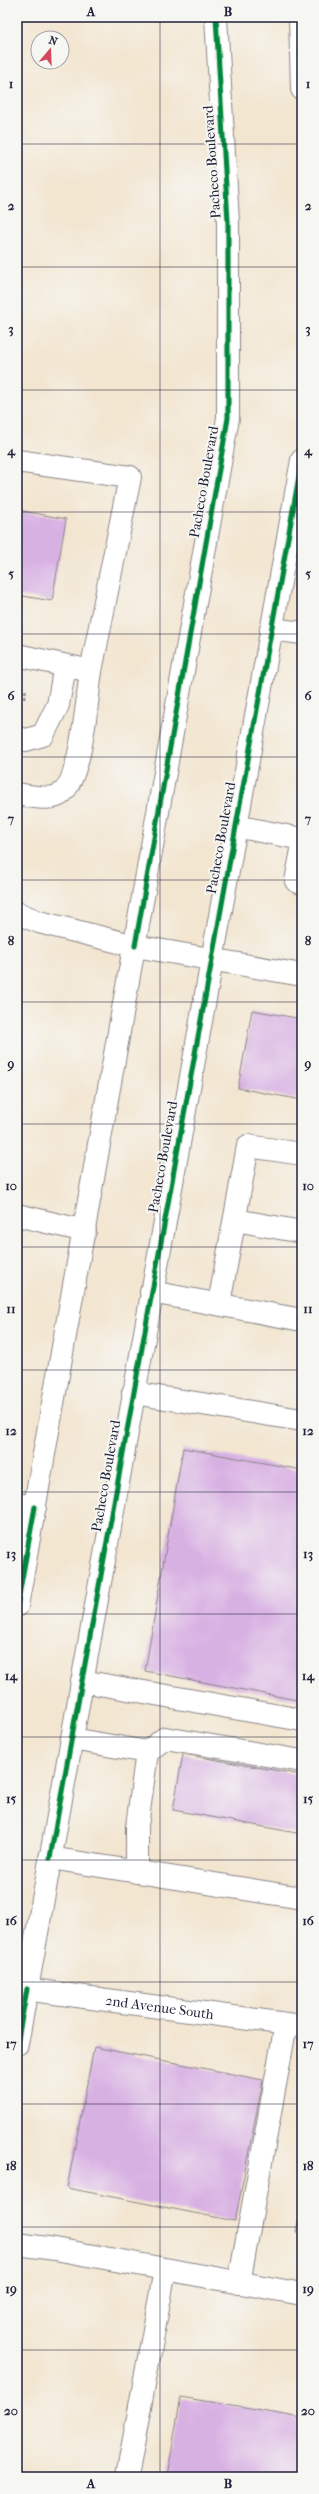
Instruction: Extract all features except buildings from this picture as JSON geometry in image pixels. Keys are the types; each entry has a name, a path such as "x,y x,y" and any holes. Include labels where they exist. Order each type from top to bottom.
{"main road":[{"name":"Pacheco Boulevard","path":"17,1606 26,1505 85,1231 228,418 228,222 216,17"},
{"path":"300,17 302,89"},
{"name":"Pacheco Boulevard","path":"17,2044 22,1989 50,1858 72,1739 210,960 302,460"},
{"path":"17,461 130,477 91,671 77,766 69,785 57,796 37,797 17,794"},
{"path":"271,629 302,634"},
{"path":"24,657 91,671"},
{"path":"17,738 26,740 43,735 58,705 65,666"},
{"path":"235,826 302,839"},
{"path":"302,850 296,881 302,883"},
{"path":"17,913 39,922 135,946 302,975"},
{"path":"219,1304 248,1146 302,1154"},
{"path":"17,1215 85,1231"},
{"path":"235,1220 302,1232"},
{"path":"152,1292 302,1320"},
{"path":"133,1392 302,1420"},
{"path":"82,1681 302,1720"},
{"path":"137,1872 137,1826 147,1752 165,1738 302,1761"},
{"path":"72,1739 147,1752"},
{"path":"50,1858 302,1898"},
{"name":"2nd Avenue South","path":"22,1989 294,2025"},
{"path":"239,2283 294,2025"},
{"path":"17,2244 55,2249 302,2294"},
{"path":"127,2477 165,2270"}],"path":[{"path":"23,705 24,657"}],"cycle path":[{"path":"135,946 228,418 228,222 216,17"},
{"path":"300,17 302,89"},
{"path":"50,1858 302,460"},
{"path":"17,1606 35,1507"},
{"path":"17,2044 27,1989"}]}
